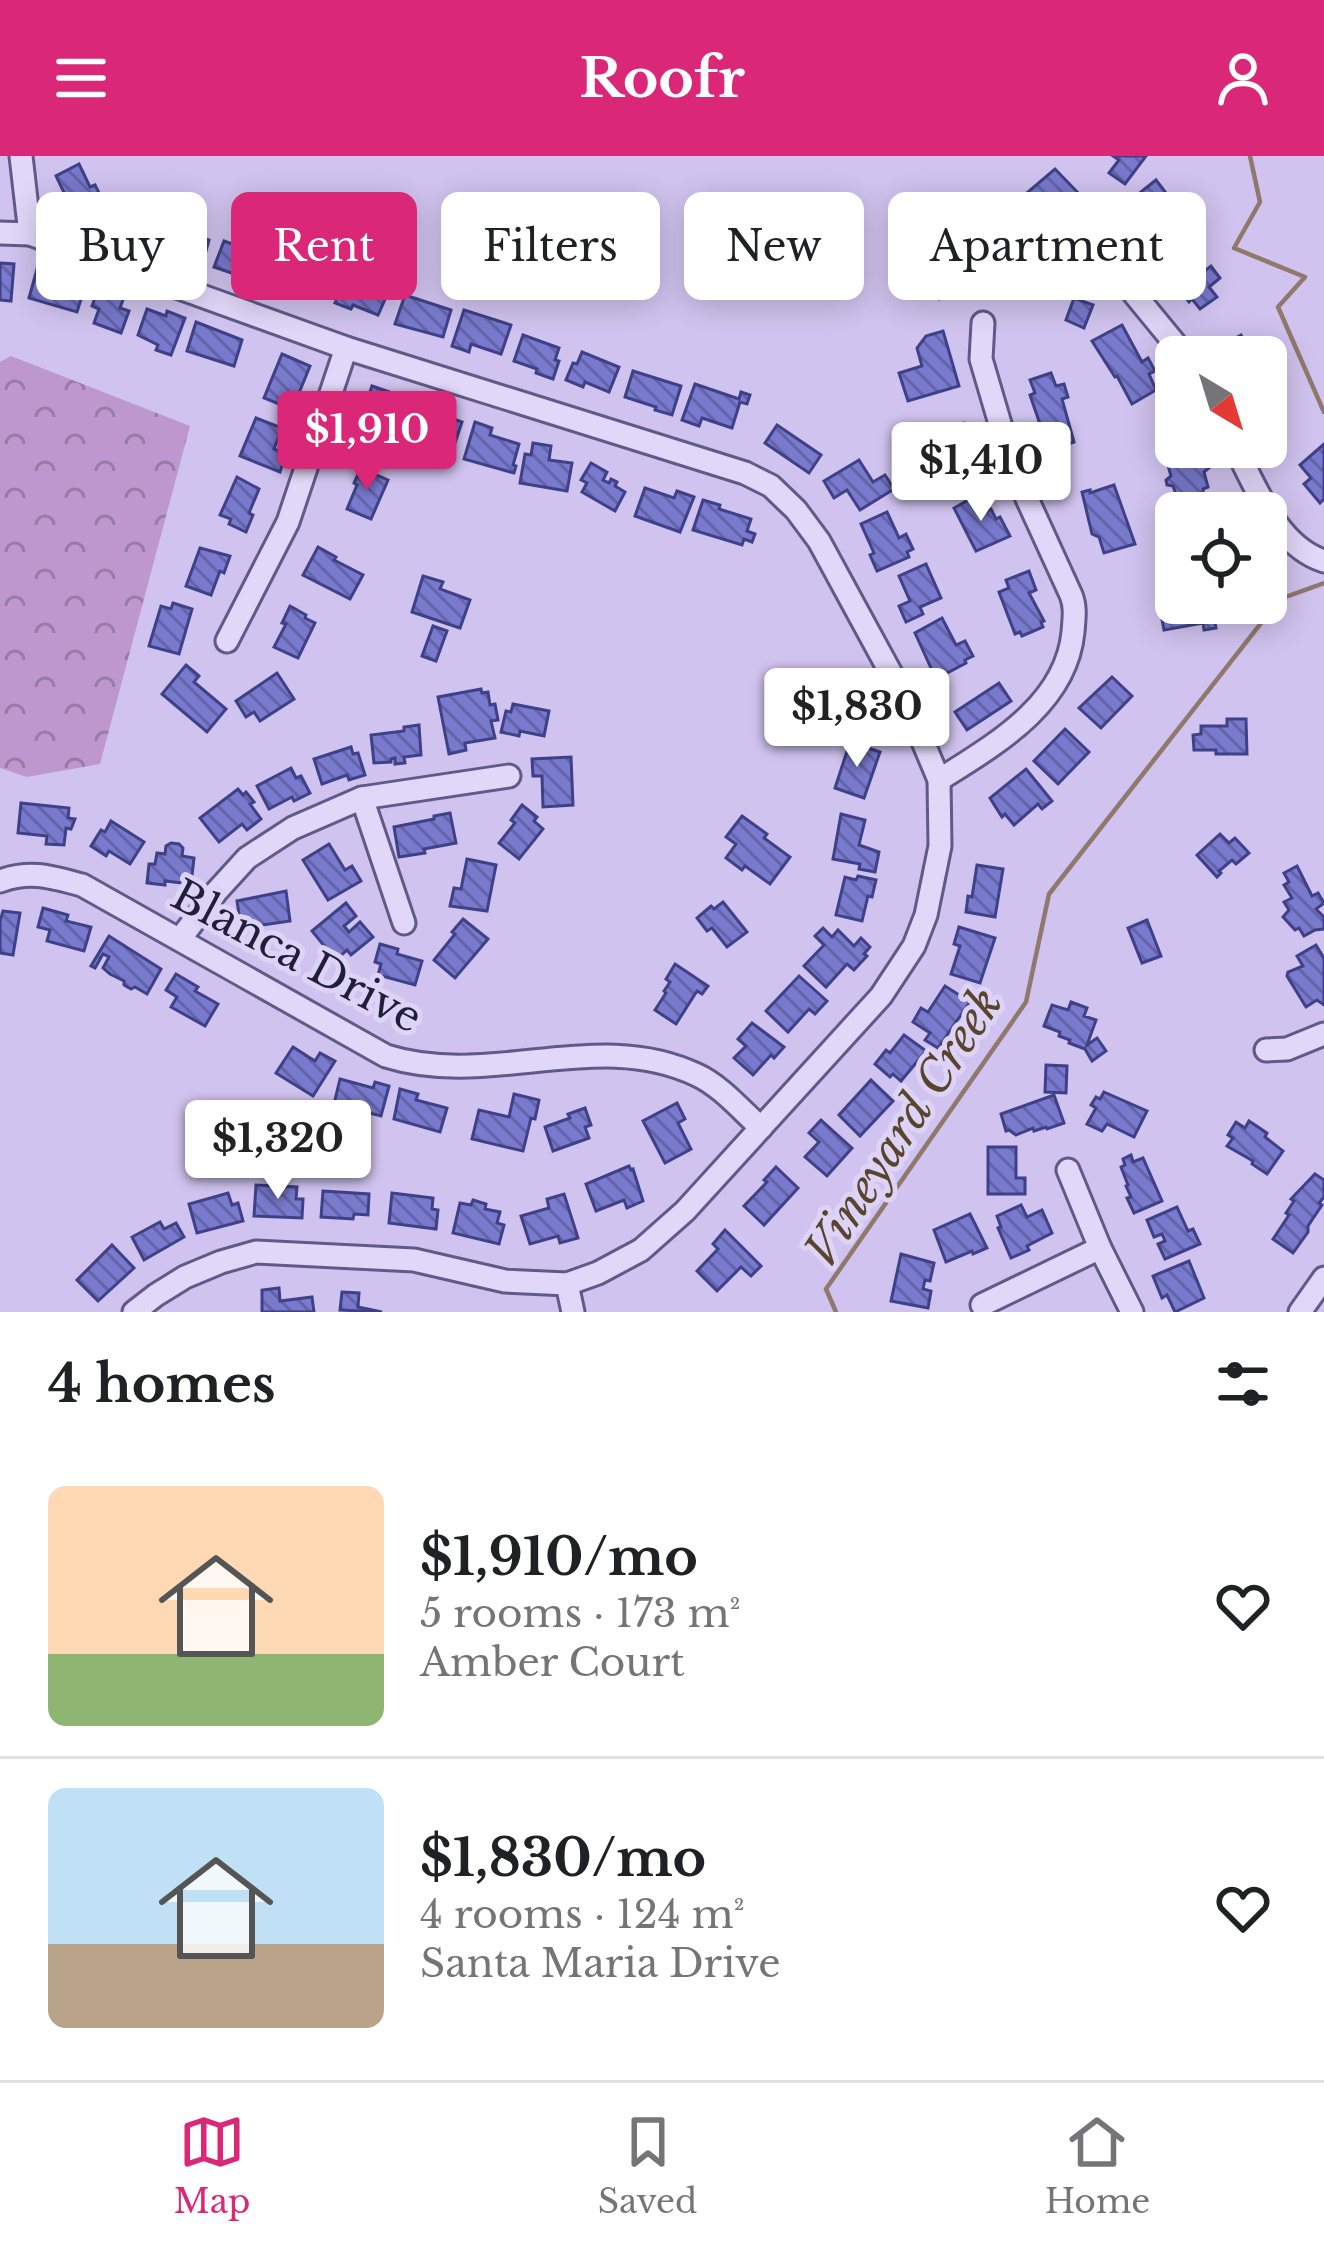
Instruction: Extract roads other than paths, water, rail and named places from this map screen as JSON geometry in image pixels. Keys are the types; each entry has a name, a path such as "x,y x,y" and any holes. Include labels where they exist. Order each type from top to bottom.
{"street":[{"path":"21,156 30,234"},
{"path":"0,232 30,234 346,348 745,473 771,486 819,541 906,700 939,780 937,862 914,946 881,996 686,1211 641,1250 567,1284 505,1281 415,1260 256,1252 185,1277 134,1312"},
{"path":"1139,300 1169,336"},
{"path":"939,780 997,743 1038,706 1070,654 1073,631 1075,604 1012,468 981,358 983,323"},
{"path":"227,641 288,522 346,348"},
{"path":"1247,468 1279,527 1295,546 1324,561"},
{"path":"180,939 247,858 292,828 362,798 508,776"},
{"path":"362,798 404,923"},
{"name":"Blanca Drive","path":"0,881 32,874 82,885 386,1056 410,1064 466,1068 615,1054 641,1057 701,1077 761,1128"},
{"path":"1266,1050 1287,1049 1324,1034"},
{"path":"1068,1170 1132,1312"},
{"path":"982,1305 1100,1248"},
{"path":"1300,1312 1324,1278"},
{"path":"567,1284 573,1312"}],"waterway":[{"path":"1250,156 1260,202 1234,248 1305,277 1278,307 1324,412"},
{"name":"Vineyard Creek","path":"836,1312 826,1289 1026,1002 1049,894 1280,599 1324,583"}]}
